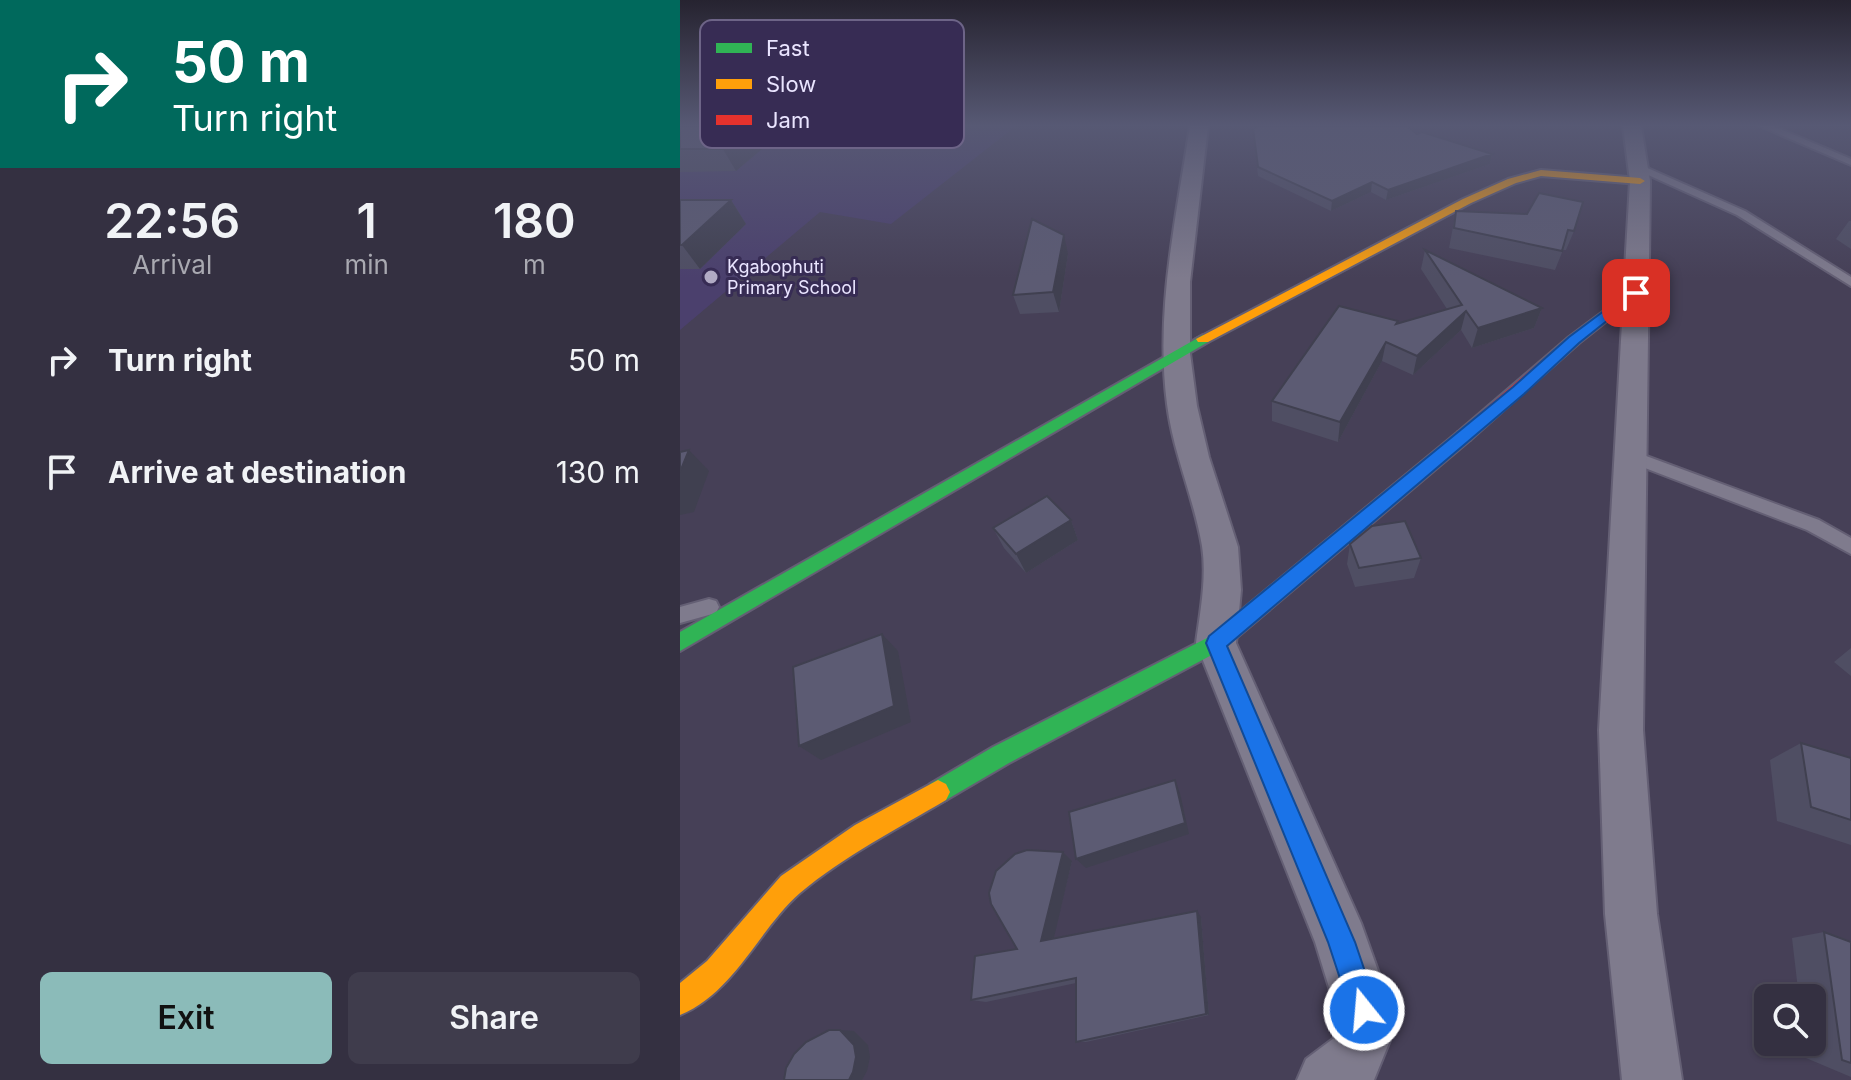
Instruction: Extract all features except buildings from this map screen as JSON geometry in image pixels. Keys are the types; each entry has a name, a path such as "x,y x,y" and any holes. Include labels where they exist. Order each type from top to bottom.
{"street":[{"path":"1192,176 1178,282 1176,353 1182,406 1193,457 1220,547 1222,590 1216,643 1342,942 1364,1010 1364,1033 1356,1057 1327,1080"},
{"path":"680,642 1176,353 1467,201 1512,181 1534,176"},
{"path":"1640,176 1621,730 1631,914 1652,1080"},
{"path":"680,1001 717,971 790,885 864,834 1001,755 1216,643 1519,390 1574,340 1636,293"}],"lane":[{"path":"1644,176 1741,213 1851,282"},
{"path":"1630,456 1813,525 1851,547"},
{"path":"680,615 769,592"}],"shaded area":[{"path":"680,176 952,176 891,224 820,212 680,330"}],"traffic: fast":[{"path":"680,642 1203,339"},
{"path":"938,792 1001,755 1216,643 1464,436"}],"traffic: slow":[{"path":"1203,339 1467,201 1529,176"},
{"path":"1583,176 1640,181"},
{"path":"680,1001 717,971 790,885 864,834 938,792"}],"traffic: jam":[{"path":"1464,436 1574,340 1636,293"}],"place":[{"name":"Kgabophuti Primary School","path":"711,277"}],"route":[{"path":"1364,1010 1342,942 1216,643 1519,390 1574,340 1636,293"}]}
